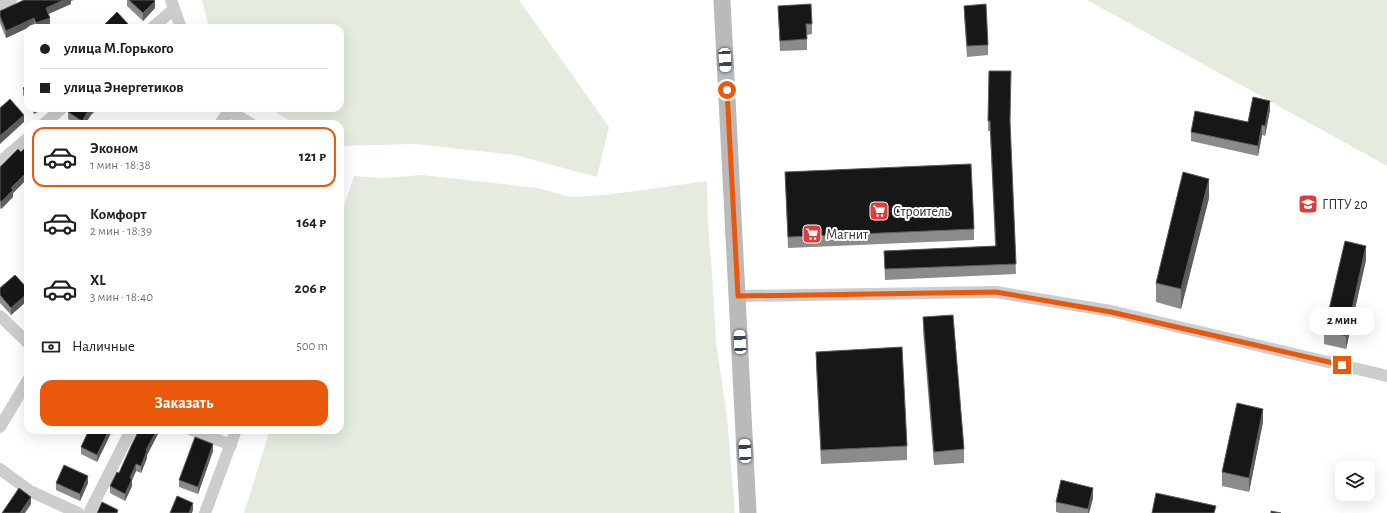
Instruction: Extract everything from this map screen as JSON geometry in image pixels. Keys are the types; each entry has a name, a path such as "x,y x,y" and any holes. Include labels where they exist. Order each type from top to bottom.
{"main road":[{"path":"722,0 748,513"}],"street":[{"path":"0,6 11,0"},
{"path":"155,24 172,5 179,24"},
{"path":"48,120 58,112"},
{"path":"231,112 244,120"},
{"path":"0,162 24,141"},
{"path":"738,296 996,292 1111,312 1387,377"},
{"path":"0,316 24,339"},
{"path":"0,427 24,387"},
{"path":"89,513 129,434"},
{"path":"202,434 231,445"},
{"path":"205,513 235,434"},
{"path":"0,469 30,491 78,513"}],"shaded area":[{"path":"202,0 519,0 609,127 597,177 515,155 416,144 344,146 344,120 288,120 276,112 344,112 344,24 208,24"},
{"path":"1087,0 1387,0 1387,166"},
{"path":"422,175 538,188 570,197 606,195 707,181 708,225 716,341 727,417 735,513 244,513 269,434 344,434 344,206 354,176 382,178"}],"building":[{"path":"24,0 64,0 46,8 50,18 36,23 34,18 6,31 0,16 0,11"},
{"path":"129,0 154,0 155,1 143,13"},
{"path":"811,4 812,24 806,24 807,39 780,41 778,6"},
{"path":"986,4 988,45 967,46 964,6"},
{"path":"117,12 128,24 105,24"},
{"path":"989,71 1011,71 1010,121 1016,264 885,269 884,251 996,246 990,121 988,121"},
{"path":"1253,97 1270,101 1265,126 1262,125 1258,146 1191,132 1195,111 1248,122"},
{"path":"10,99 24,115 0,136 0,108"},
{"path":"68,112 88,112 83,120"},
{"path":"18,149 21,152 24,149 24,175 11,188 13,190 1,202 0,167"},
{"name":"Строитель","path":"971,164 974,229 788,237 785,172"},
{"path":"1183,172 1209,179 1181,289 1156,283"},
{"path":"1345,241 1366,246 1346,336 1324,331"},
{"path":"15,275 24,285 24,297 11,308 0,295 0,288"},
{"path":"953,315 964,449 934,452 923,317"},
{"path":"902,347 907,446 821,450 816,352"},
{"path":"1237,403 1263,409 1249,478 1222,472"},
{"path":"87,434 107,434 97,455 81,447"},
{"path":"137,434 155,434 146,450 147,451 141,466 136,464 130,478 132,479 125,494 110,486 117,472 119,473"},
{"path":"195,437 213,444 198,487 179,480"},
{"path":"64,465 88,476 80,494 56,483"},
{"path":"1061,480 1093,488 1088,509 1056,502"},
{"path":"19,488 31,497 20,513 2,513"},
{"path":"1156,493 1216,506 1214,513 1152,513"},
{"path":"177,496 193,503 189,513 170,513"},
{"path":"102,502 118,510 117,513 97,513"}],"place":[{"name":"ГПТУ 20","path":"1308,204"},
{"name":"Строитель","path":"879,211"},
{"name":"Магнит","path":"812,234"}],"route":[{"path":"727,90 738,296 996,292 1111,312 1342,365"}]}
